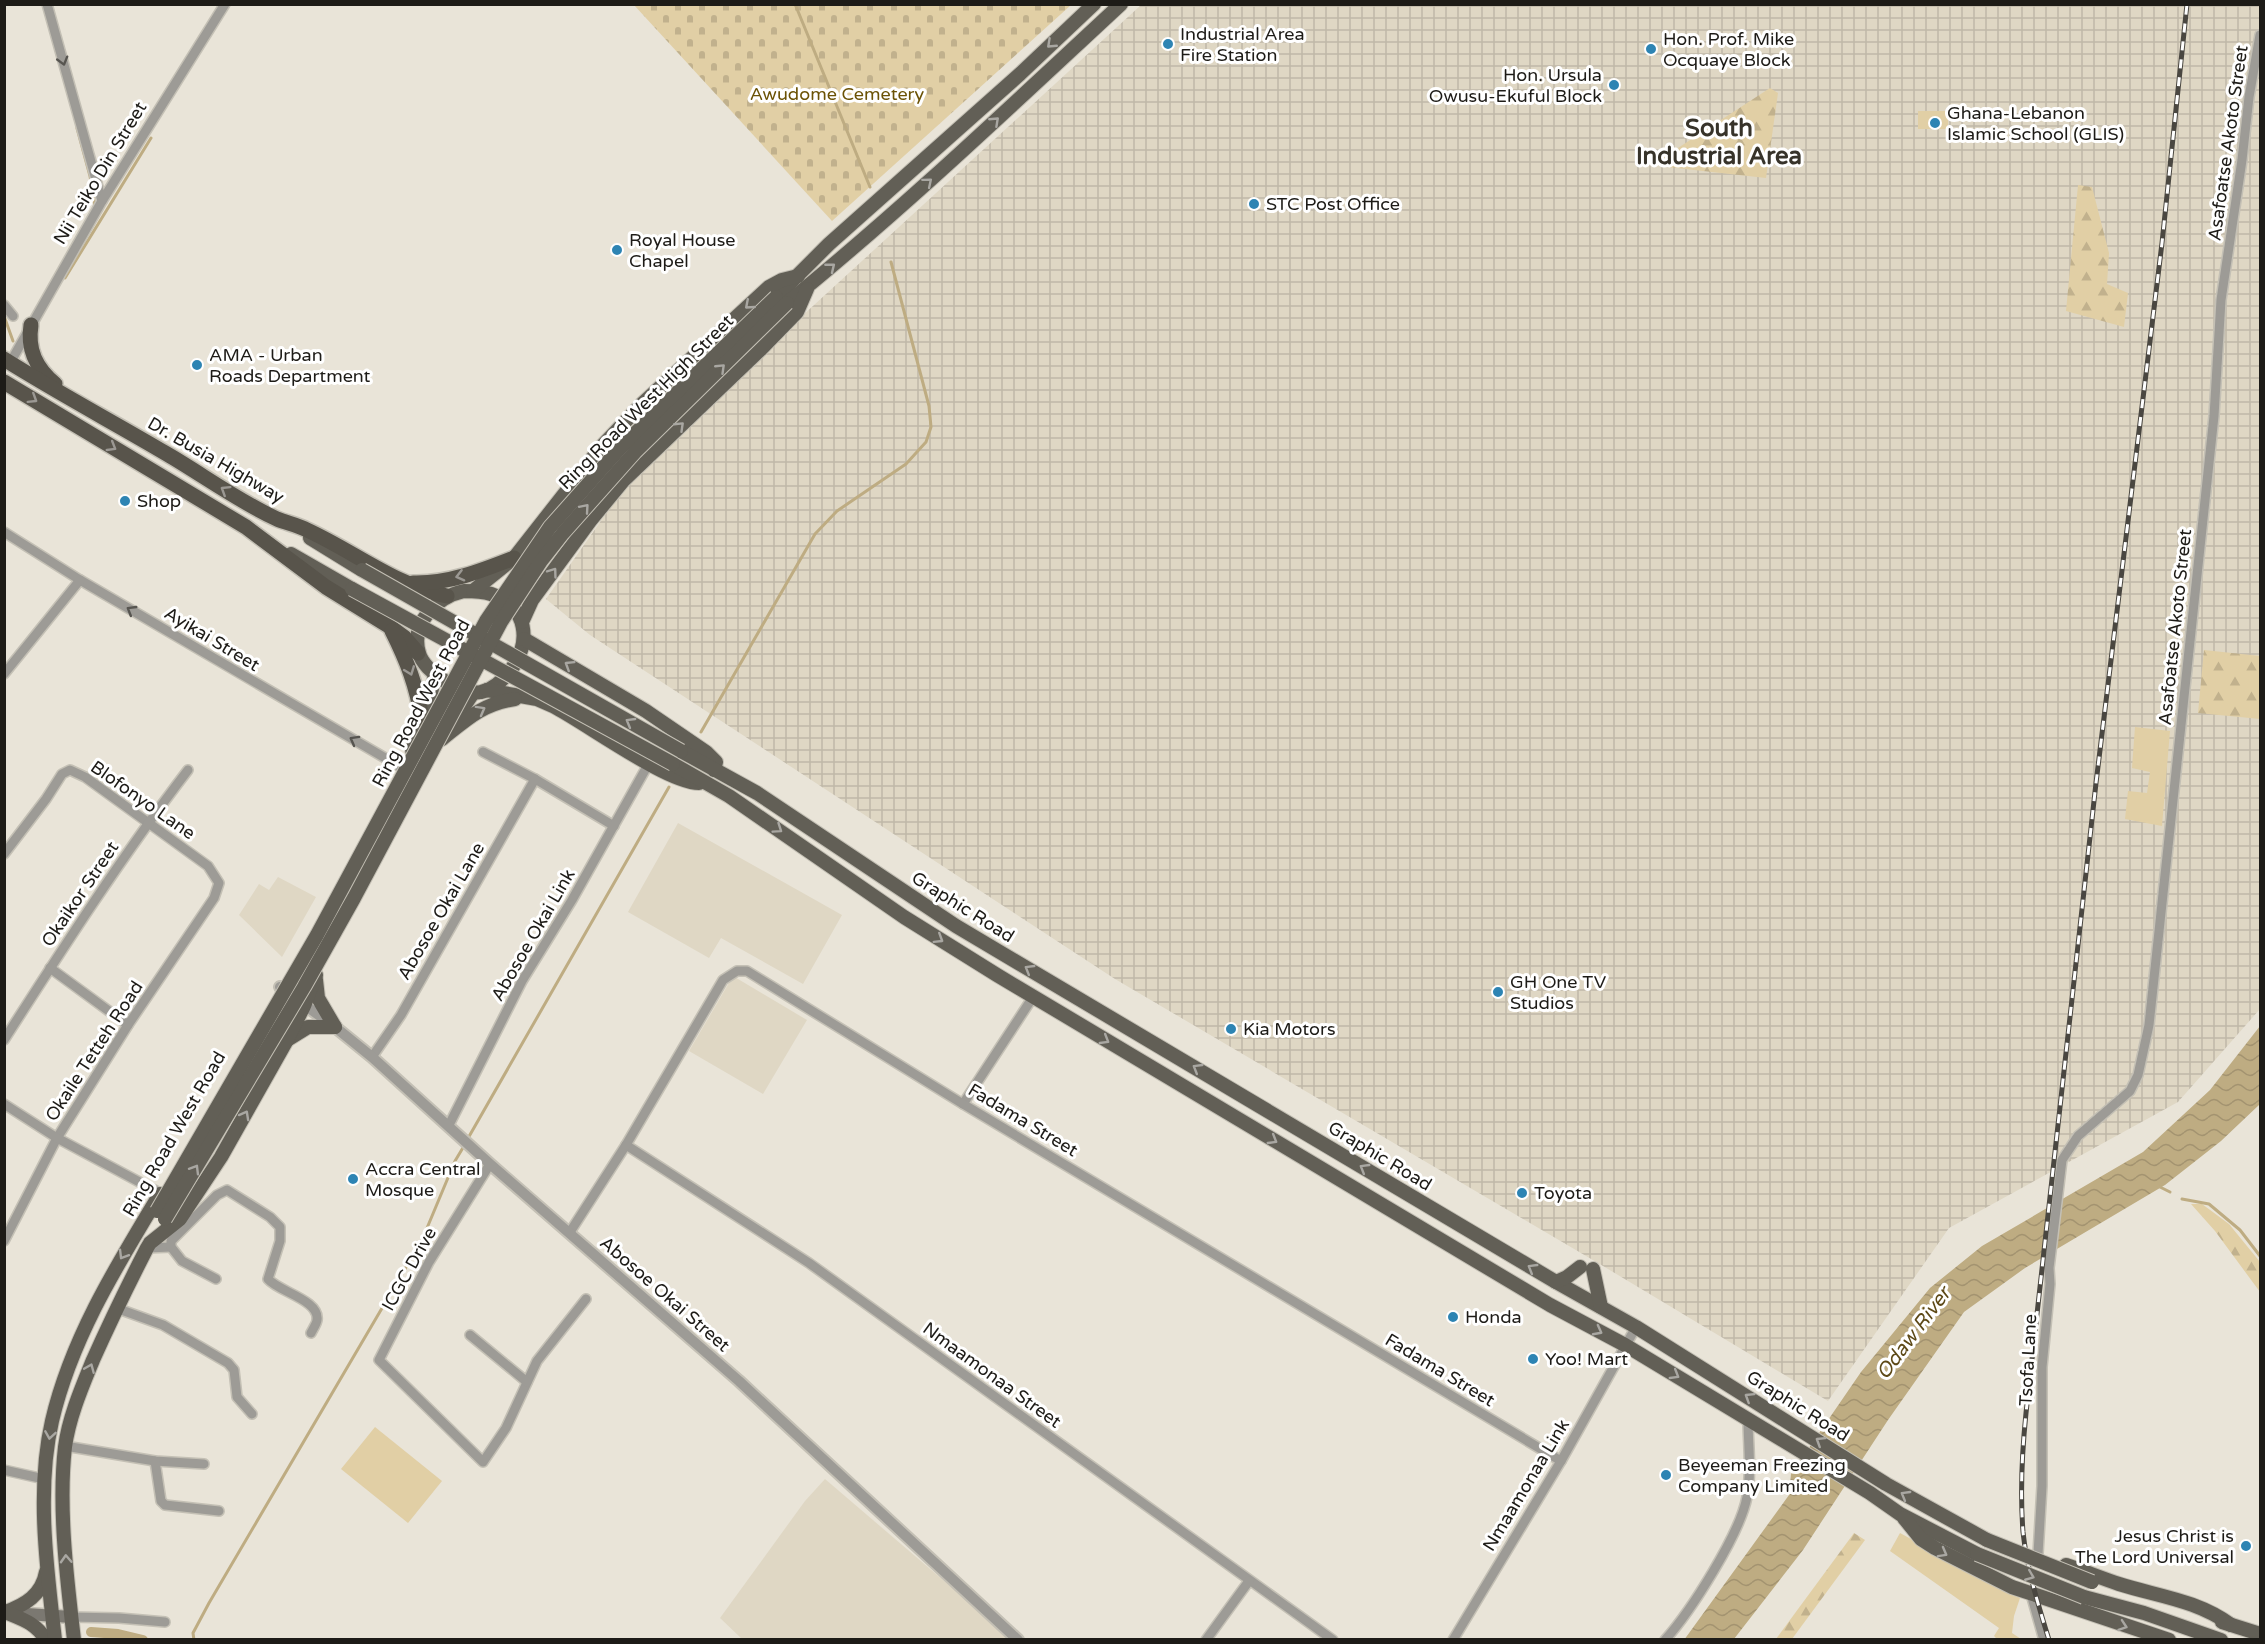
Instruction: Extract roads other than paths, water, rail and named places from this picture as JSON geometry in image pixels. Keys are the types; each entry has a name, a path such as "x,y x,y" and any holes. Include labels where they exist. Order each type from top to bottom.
{"highway":[{"path":"31,325 29,343 32,355 48,379 73,400"},
{"path":"6,365 9,376 8,384 263,538 326,587 404,637 418,653"},
{"name":"Dr. Busia Highway","path":"6,365 73,400 276,519 307,530 404,582 428,592 447,596"},
{"path":"404,582 428,583 448,579 479,572 514,558"},
{"path":"389,626 410,668 418,692 422,720"}],"main road":[{"name":"Ring Road West High Street","path":"486,621 550,527 629,439 803,281 841,234 1094,4"},
{"name":"Ring Road West High Street","path":"473,591 514,558 602,446 641,405 769,287 782,280 803,281 854,248 952,161 1120,4"},
{"name":"Ring Road West High Street","path":"522,622 532,600 590,520 623,481 790,320 804,298 803,281"},
{"name":"Ring Road West High Street","path":"501,622 548,551 621,467 782,300"},
{"path":"276,519 714,770"},
{"path":"263,538 705,783"},
{"path":"464,591 493,594 517,613 522,622 524,639 517,660 512,669 497,684 487,690 473,693 460,689 435,675 427,668 418,653 418,633 426,615 432,607 447,596 464,591"},
{"name":"Ring Road West Road","path":"161,1215 317,934 486,621"},
{"name":"Ring Road West Road","path":"161,1215 261,1062 343,918 501,622"},
{"name":"Graphic Road","path":"524,639 646,711 716,762 714,770 757,793 956,926 1556,1282 1636,1327 1934,1511 1987,1540 2092,1582 2260,1634"},
{"name":"Ring Road West Road","path":"55,1640 47,1566 45,1479 52,1422 74,1354 117,1265 350,867 404,770 428,706 435,675"},
{"name":"Graphic Road","path":"487,690 527,697 553,706 681,780 705,783 784,833 904,917 1033,997 1540,1299 1625,1345 1870,1493 1900,1514 1977,1554 2084,1597 2221,1640"},
{"name":"Ring Road West Road","path":"74,1640 64,1504 65,1446 69,1426 85,1378 116,1308 148,1245 180,1219 221,1157 304,1006 342,911 442,739 473,693"},
{"path":"442,739 476,711 497,702 527,697"},
{"path":"316,974 318,998 335,1027"},
{"path":"287,1040 308,1027 335,1027"},
{"path":"142,1223 161,1215"},
{"path":"148,1245 161,1215"},
{"path":"1556,1282 1586,1268 1601,1307"},
{"path":"1934,1511 1974,1530 2118,1584 2168,1596 2206,1610 2231,1625"},
{"path":"1900,1514 1921,1539 1971,1568 2031,1594 2169,1640"},
{"path":"5,1612 20,1607 35,1595 44,1580 47,1566"},
{"path":"5,1612 71,1617"},
{"path":"5,1612 30,1622 41,1631 46,1640"},
{"path":"52,1616 65,1640"}],"street":[{"path":"47,4 102,201"},
{"name":"Nii Teiko Din Street","path":"6,365 102,201 225,4"},
{"name":"Asafoatse Akoto Street","path":"2057,1192 2062,1160 2078,1136 2130,1091 2138,1075 2149,1025 2214,416 2221,300 2249,97 2260,35"},
{"path":"4,305 13,316"},
{"name":"Ayikai Street","path":"4,532 80,580 404,770"},
{"path":"4,674 80,580"},
{"path":"483,752 535,779 614,826"},
{"name":"Abosoe Okai Link","path":"450,1127 522,981 649,763"},
{"name":"Blofonyo Lane","path":"4,854 62,774 70,770 85,777 208,866 219,883"},
{"name":"Okaikor Street","path":"4,1040 147,823 188,770"},
{"name":"Abosoe Okai Lane","path":"372,1057 401,1015 535,779"},
{"name":"Okaile Tetteh Road","path":"4,1241 57,1138 128,1025 214,898 219,883"},
{"path":"50,968 128,1025"},
{"name":"Fadama Street","path":"570,1232 626,1145 723,980 737,971 752,973 963,1104 1561,1461"},
{"name":"Abosoe Okai Street","path":"279,987 372,1057 490,1164 739,1381 1018,1640"},
{"path":"963,1104 1033,997"},
{"path":"4,1104 57,1138 160,1193"},
{"name":"Nmaamonaa Street","path":"626,1145 809,1263 1333,1640"},
{"name":"ICGC Drive","path":"490,1164 429,1262 379,1360 483,1462 506,1428 527,1382"},
{"path":"216,1279 182,1261 171,1247 171,1241 217,1195 227,1190 270,1217 280,1227 280,1241 268,1279 274,1286 306,1301 315,1309 317,1320 311,1333"},
{"name":"Tsofa Lane","path":"2038,1554 2042,1486 2042,1367 2057,1192"},
{"path":"148,1245 171,1247"},
{"path":"470,1335 527,1382 537,1361 586,1299"},
{"path":"116,1308 163,1325 228,1362 234,1370 237,1397 252,1414"},
{"name":"Nmaamonaa Link","path":"1453,1640 1561,1461 1636,1327"},
{"path":"1665,1640 1688,1611 1732,1537 1741,1517 1747,1498 1749,1477 1748,1419"},
{"path":"65,1446 155,1461 204,1464"},
{"path":"155,1461 161,1501 165,1505 219,1511"},
{"path":"4,1470 45,1479"},
{"path":"1206,1640 1249,1581"},
{"path":"2031,1594 2044,1640"},
{"path":"71,1617 165,1622"}],"water":[{"name":"Odaw River","path":"2260,1026 2259,1105 2221,1141 2165,1185 2025,1268 1964,1312 1888,1420 1803,1550 1734,1639 1684,1640 1789,1495 1791,1474 1861,1372 1930,1288 1982,1246 2143,1152 2210,1090"}],"waterway":[{"path":"795,4 870,187"},
{"path":"77,128 90,176 95,206"},
{"path":"65,278 151,138"},
{"path":"701,732 815,534 837,511 906,464 926,442 931,427 929,406 891,262"},
{"path":"4,316 13,341"},
{"path":"467,1140 669,787"},
{"path":"194,1640 193,1633 209,1603 422,1240 455,1161 464,1146"},
{"path":"2158,1186 2170,1192"},
{"path":"2182,1199 2209,1204 2240,1230 2260,1256"},
{"path":"91,1632 118,1634 143,1640"}],"railway":[{"path":"2049,1640 2030,1573 2023,1532 2022,1487 2025,1428 2096,783 2162,243 2187,4"}],"place":[{"name":"Industrial Area Fire Station","path":"1168,44"},
{"name":"Hon. Prof. Mike Ocquaye Block","path":"1651,49"},
{"name":"Hon. Ursula Owusu-Ekuful Block","path":"1614,85"},
{"name":"Ghana-Lebanon Islamic School (GLIS)","path":"1935,123"},
{"name":"STC Post Office","path":"1254,204"},
{"name":"Royal House Chapel","path":"617,250"},
{"name":"AMA - Urban Roads Department","path":"197,365"},
{"name":"Shop","path":"125,501"},
{"name":"GH One TV Studios","path":"1498,992"},
{"name":"Kia Motors","path":"1231,1029"},
{"name":"Accra Central Mosque","path":"353,1179"},
{"name":"Toyota","path":"1522,1193"},
{"name":"Honda","path":"1453,1317"},
{"name":"Yoo! Mart","path":"1533,1359"},
{"name":"Beyeeman Freezing Company Limited","path":"1666,1475"},
{"name":"Jesus Christ is The Lord Universal","path":"2246,1546"}],"district":[{"name":"South Industrial Area","path":"1719,142"}],"park label":[{"name":"Awudome Cemetery","path":"837,94"}]}
